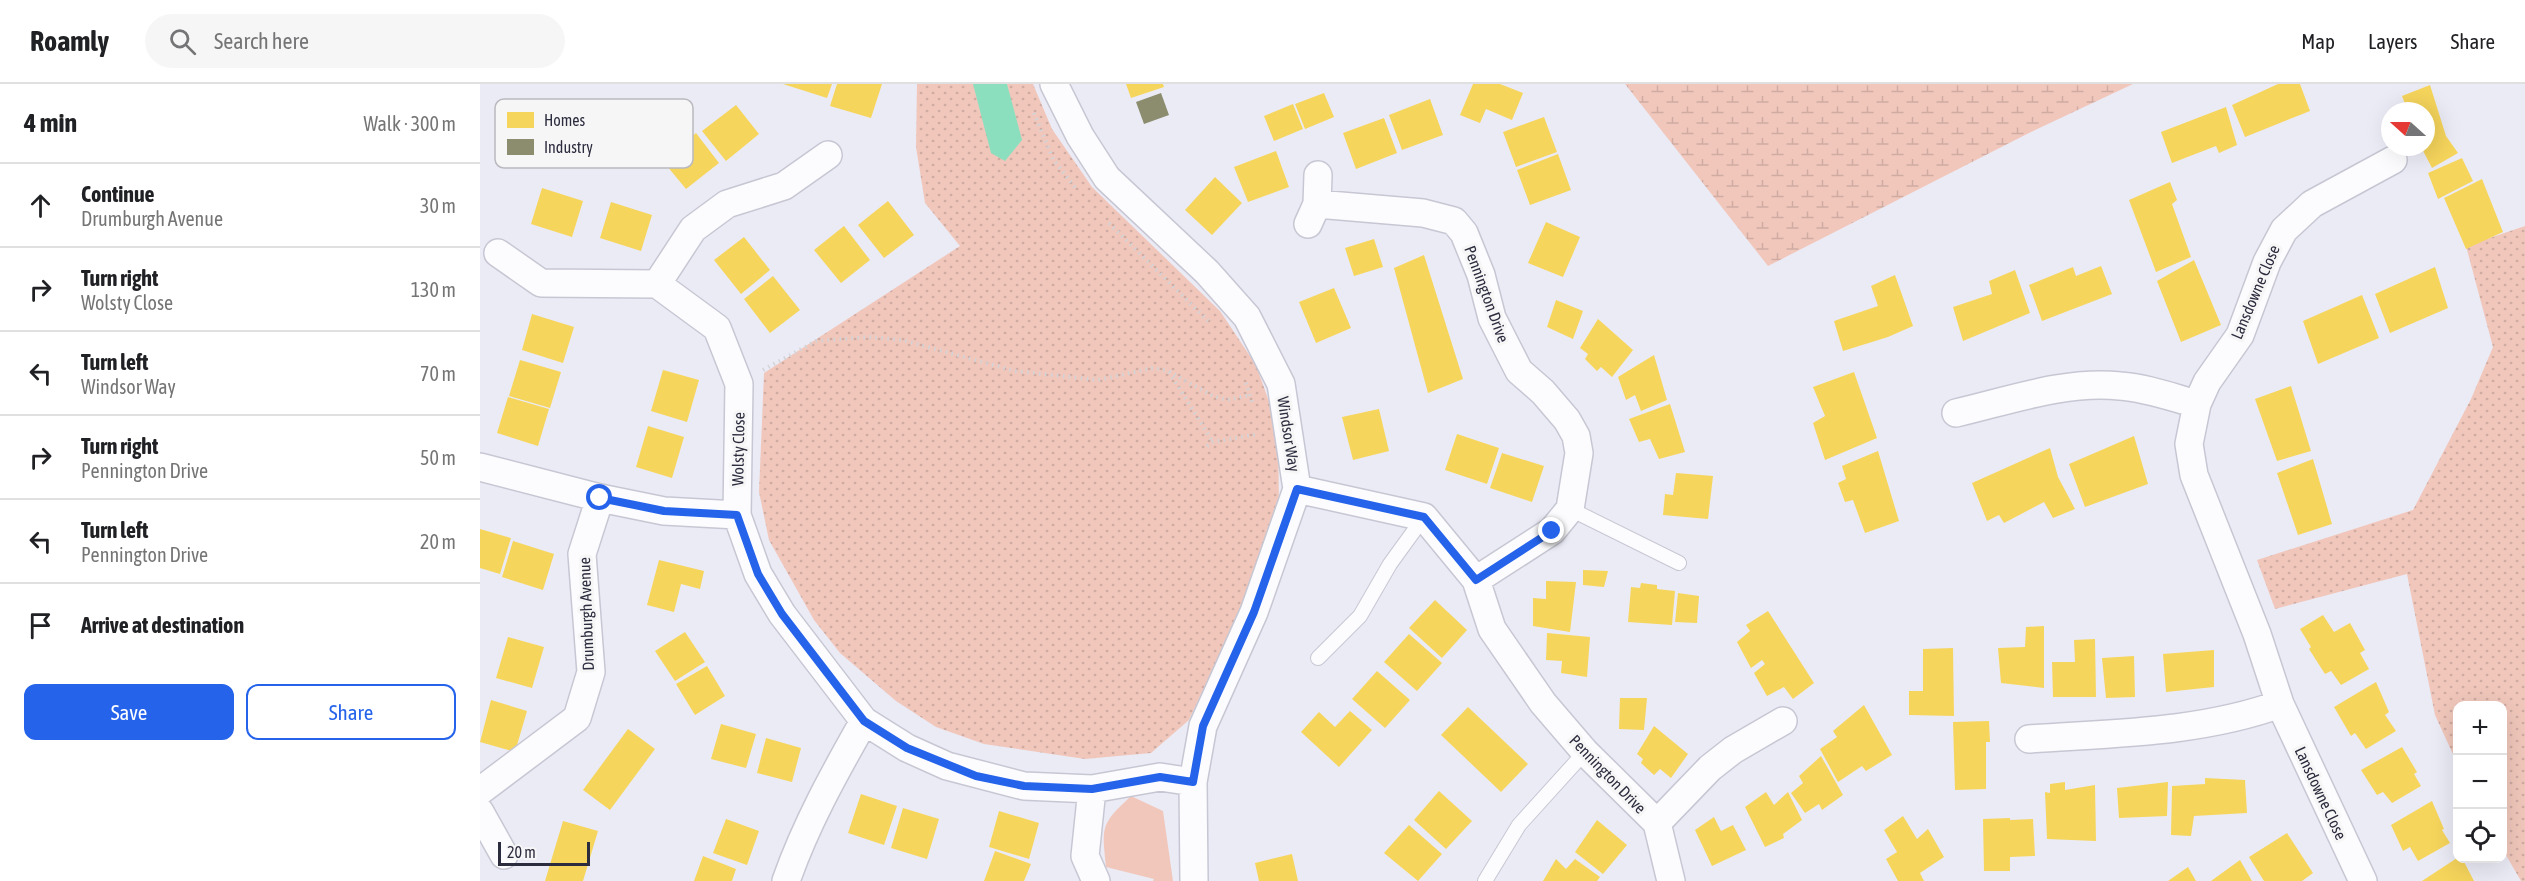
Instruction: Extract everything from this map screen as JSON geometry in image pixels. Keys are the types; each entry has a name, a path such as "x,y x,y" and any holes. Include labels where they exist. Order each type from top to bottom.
{"street":[{"name":"Windsor Way","path":"1054,84 1080,136 1107,178 1207,272 1247,317 1281,384 1297,489 1254,612 1203,726 1193,782 1194,881"},
{"path":"498,253 541,283 657,284 693,229 727,204 784,186 828,155"},
{"name":"Lansdowne Close","path":"2363,881 2280,704 2257,634 2194,476 2189,444 2197,404 2207,382 2240,335 2267,262 2284,230 2312,204 2393,160"},
{"name":"Pennington Drive","path":"1318,175 1312,214 1423,213 1440,215 1454,221 1464,233 1481,275 1492,318 1519,371 1543,392 1567,420 1576,436 1579,453 1577,480 1570,509 1552,531 1476,580"},
{"name":"Wolsty Close","path":"657,284 717,328 739,384 737,515 758,574 782,614 864,721 907,748 976,776 1024,786 1092,789 1160,777 1193,782"},
{"path":"1956,413 2056,390 2095,386 2145,389 2197,404"},
{"path":"480,467 600,498 664,511 737,515"},
{"path":"1297,489 1424,517"},
{"name":"Drumburgh Avenue","path":"480,791 577,718 591,672 582,554 600,498"},
{"name":"Pennington Drive","path":"1424,517 1476,580 1492,629 1543,703 1585,752 1657,823 1671,881"},
{"path":"2029,739 2178,728 2246,716 2280,704"},
{"path":"786,881 801,838 864,721"},
{"path":"1657,823 1710,768 1733,750 1783,721"},
{"path":"1092,789 1086,856 1096,881"},
{"path":"480,812 504,855"}],"lane":[{"path":"1570,509 1679,562"},
{"path":"1318,658 1360,616 1390,564 1424,517"},
{"path":"1485,881 1519,825 1585,752"}],"path":[{"path":"1032,107 1053,159 1078,191"},
{"path":"1101,216 1216,328"},
{"path":"739,384 816,341 869,337 902,340 1015,371 1098,380 1153,368 1168,371 1213,396 1227,400 1250,396"},
{"path":"1168,371 1213,442"},
{"path":"1244,377 1256,415"},
{"path":"1260,424 1263,444"},
{"path":"1207,446 1213,442 1263,434"}],"green space":[{"path":"917,84 1033,84 1052,129 1092,187 1220,311 1256,365 1278,427 1279,508 1248,594 1189,720 1151,753 1085,759 984,744 936,727 896,701 840,653 814,620 769,540 759,492 764,373 960,246 925,203 916,147"},
{"path":"1625,84 2133,84 2029,133 1768,266"},
{"path":"2525,226 2525,881 2521,881 2507,857 2507,701 2453,701 2453,754 2435,715 2407,574 2275,609 2257,560 2413,510 2471,399 2493,347 2466,246"},
{"path":"1131,796 1163,811 1173,881 1153,881 1154,879 1106,867 1105,827 1113,814"}],"shaded area":[{"path":"973,84 1007,84 1022,140 1005,161 991,153"}],"building: Homes":[{"path":"783,84 832,84 827,98"},
{"path":"837,84 882,84 871,118 830,106"},
{"path":"1126,84 1163,84 1164,87 1131,98"},
{"path":"1473,84 1500,84 1523,93 1512,120 1486,109 1480,123 1460,115"},
{"path":"2278,84 2300,84 2310,111 2245,137 2232,105"},
{"path":"2430,85 2446,136 2458,153 2432,168 2426,156 2435,156 2435,102 2404,102 2402,96"},
{"path":"1324,93 1334,117 1305,129 1295,104"},
{"path":"1430,99 1443,135 1402,150 1389,115"},
{"path":"1293,104 1303,129 1274,141 1264,116"},
{"path":"736,105 759,134 726,161 702,131"},
{"path":"2226,107 2237,145 2219,153 2216,146 2172,163 2161,132"},
{"path":"1544,117 1557,152 1516,167 1503,132"},
{"path":"1384,118 1397,153 1356,169 1343,133"},
{"path":"696,133 719,163 686,189 669,168 693,168 693,135"},
{"path":"1276,151 1289,187 1248,202 1234,167"},
{"path":"1558,154 1571,190 1530,205 1517,170"},
{"path":"2462,158 2473,181 2438,199 2428,173"},
{"path":"1215,177 1242,203 1212,235 1185,210"},
{"path":"2482,179 2503,232 2466,249 2444,198"},
{"path":"2170,182 2177,200 2172,204 2191,257 2156,272 2129,200"},
{"path":"542,188 583,201 572,237 531,224"},
{"path":"888,201 914,235 884,258 858,225"},
{"path":"611,202 652,215 641,251 600,238"},
{"path":"1546,222 1580,237 1563,277 1528,263"},
{"path":"844,226 870,260 841,283 814,250"},
{"path":"744,237 770,270 741,294 714,260"},
{"path":"1374,239 1383,267 1354,276 1345,248"},
{"path":"1424,255 1463,379 1428,393 1394,268"},
{"path":"2194,260 2221,325 2181,342 2157,281"},
{"path":"2101,266 2112,294 2042,321 2029,285 2073,267 2076,276"},
{"path":"2435,267 2448,308 2390,333 2375,294"},
{"path":"2015,270 2030,313 1963,341 1953,307 1992,294 1989,281"},
{"path":"1895,275 1913,326 1888,337 1843,351 1834,321 1878,306 1871,286"},
{"path":"773,276 800,310 770,333 744,299"},
{"path":"1334,288 1351,328 1316,343 1299,302"},
{"path":"2362,295 2379,338 2318,364 2303,321"},
{"path":"1556,300 1583,311 1573,339 1547,327"},
{"path":"532,314 574,327 563,363 522,350"},
{"path":"1598,319 1633,350 1612,377 1601,367 1597,371 1585,359 1588,354 1580,348"},
{"path":"1654,355 1667,400 1641,411 1635,395 1626,400 1618,377"},
{"path":"520,360 561,372 550,408 509,396"},
{"path":"663,370 699,380 687,422 651,411"},
{"path":"1854,372 1877,438 1825,460 1813,423 1825,416 1813,387"},
{"path":"2291,386 2311,451 2277,461 2255,399"},
{"path":"508,397 549,409 538,446 497,433"},
{"path":"1670,404 1685,452 1659,459 1650,439 1639,442 1629,419"},
{"path":"1379,409 1389,451 1353,460 1342,417"},
{"path":"648,426 684,437 672,478 636,467"},
{"path":"1457,434 1499,448 1487,484 1445,470"},
{"path":"2134,436 2148,484 2085,507 2069,464"},
{"path":"2050,448 2058,477 2075,509 2053,518 2044,502 2004,523 1999,515 1987,521 1972,483"},
{"path":"1878,451 1899,521 1865,533 1853,500 1845,502 1838,483 1846,479 1842,466"},
{"path":"1502,453 1544,466 1532,502 1490,488"},
{"path":"2313,459 2332,524 2298,535 2277,473"},
{"path":"1676,473 1713,476 1708,519 1663,515 1665,494 1673,495"},
{"path":"480,529 511,538 500,574 480,568"},
{"path":"513,541 554,554 543,590 502,577"},
{"path":"659,560 704,571 700,589 681,584 674,612 647,605"},
{"path":"1583,570 1608,571 1604,587 1583,585"},
{"path":"1546,581 1576,582 1570,632 1533,626 1533,598 1546,599"},
{"path":"1641,583 1657,585 1657,589 1675,591 1672,625 1628,622 1631,587 1640,588"},
{"path":"1678,593 1699,596 1697,623 1675,622"},
{"path":"1435,600 1467,630 1442,658 1409,628"},
{"path":"1768,611 1814,683 1793,699 1784,687 1767,696 1754,673 1765,664 1762,660 1751,668 1737,642 1750,631 1746,625"},
{"path":"2323,615 2334,632 2350,623 2365,650 2360,653 2369,669 2341,685 2331,671 2325,674 2309,649 2311,647 2300,629"},
{"path":"2044,626 2044,688 2001,683 1998,648 2025,647 2026,627"},
{"path":"685,632 705,662 675,681 655,651"},
{"path":"1547,633 1590,637 1587,677 1561,673 1562,661 1546,660"},
{"path":"1409,634 1442,663 1417,691 1384,662"},
{"path":"508,637 544,647 532,688 496,678"},
{"path":"2095,639 2096,697 2053,697 2052,662 2075,662 2074,640"},
{"path":"1953,648 1954,716 1909,715 1909,691 1923,691 1923,649"},
{"path":"2214,650 2214,687 2166,692 2163,654"},
{"path":"2134,656 2135,697 2106,698 2102,658"},
{"path":"707,666 725,696 695,715 676,684"},
{"path":"1377,671 1410,700 1385,728 1352,699"},
{"path":"2376,682 2389,712 2385,715 2396,731 2366,749 2355,733 2351,736 2334,707"},
{"path":"1620,698 1647,698 1644,730 1619,729"},
{"path":"491,700 527,711 515,752 480,742"},
{"path":"1864,705 1892,755 1866,771 1862,766 1838,782 1820,749 1837,737 1833,731"},
{"path":"1468,707 1528,764 1501,792 1441,735"},
{"path":"1350,711 1372,730 1339,767 1301,732 1319,712 1335,727"},
{"path":"1989,721 1990,742 1986,742 1986,789 1955,790 1953,722"},
{"path":"721,724 756,734 746,768 711,759"},
{"path":"1654,726 1688,754 1671,778 1660,769 1654,775 1641,763 1643,759 1637,754"},
{"path":"628,729 655,749 610,810 583,790"},
{"path":"766,738 801,748 792,782 757,773"},
{"path":"2402,747 2417,772 2414,774 2421,786 2392,803 2383,792 2377,795 2361,770"},
{"path":"1821,756 1843,795 1822,810 1819,804 1805,813 1791,793 1803,783 1799,776"},
{"path":"2205,778 2245,780 2247,813 2194,816 2191,836 2171,835 2172,786 2205,784"},
{"path":"2065,782 2065,790 2095,785 2096,841 2047,839 2045,792 2050,793 2050,784"},
{"path":"2168,782 2167,816 2119,818 2117,788"},
{"path":"1439,791 1472,821 1446,849 1414,820"},
{"path":"1766,792 1774,805 1788,792 1802,820 1783,834 1784,838 1765,847 1745,807"},
{"path":"861,794 897,806 884,845 848,833"},
{"path":"2432,801 2444,829 2442,830 2450,843 2418,861 2410,847 2403,851 2391,825"},
{"path":"903,808 939,819 927,859 891,848"},
{"path":"999,811 1039,823 1029,859 989,847"},
{"path":"1903,816 1917,839 1928,829 1944,857 1920,873 1924,881 1898,881 1886,859 1897,852 1884,830"},
{"path":"1714,817 1721,831 1733,825 1746,850 1712,866 1695,830"},
{"path":"2010,818 2010,820 2033,819 2035,856 2010,857 2010,871 1984,871 1983,819"},
{"path":"726,819 759,831 747,865 713,853"},
{"path":"1597,820 1627,845 1603,874 1575,852"},
{"path":"563,821 598,831 583,881 545,881"},
{"path":"1409,825 1442,854 1418,881 1384,853"},
{"path":"2287,833 2313,873 2302,881 2264,881 2249,857"},
{"path":"995,851 1031,864 1024,881 984,881"},
{"path":"1292,854 1298,881 1259,881 1255,863"},
{"path":"703,856 736,869 732,881 694,881"},
{"path":"1556,859 1566,869 1575,859 1600,877 1597,881 1543,881"},
{"path":"2240,860 2252,881 2211,881"},
{"path":"2453,861 2453,863 2465,863 2474,881 2422,881"},
{"path":"2188,867 2196,881 2168,881"}],"building: Industry":[{"path":"1161,93 1169,115 1144,124 1136,102"}],"route":[{"path":"600,498 664,511 737,515 758,574 782,614 864,721 907,748 976,776 1024,786 1092,789 1160,777 1193,782 1203,726 1254,612 1297,489 1424,517 1476,580 1552,531"}]}
